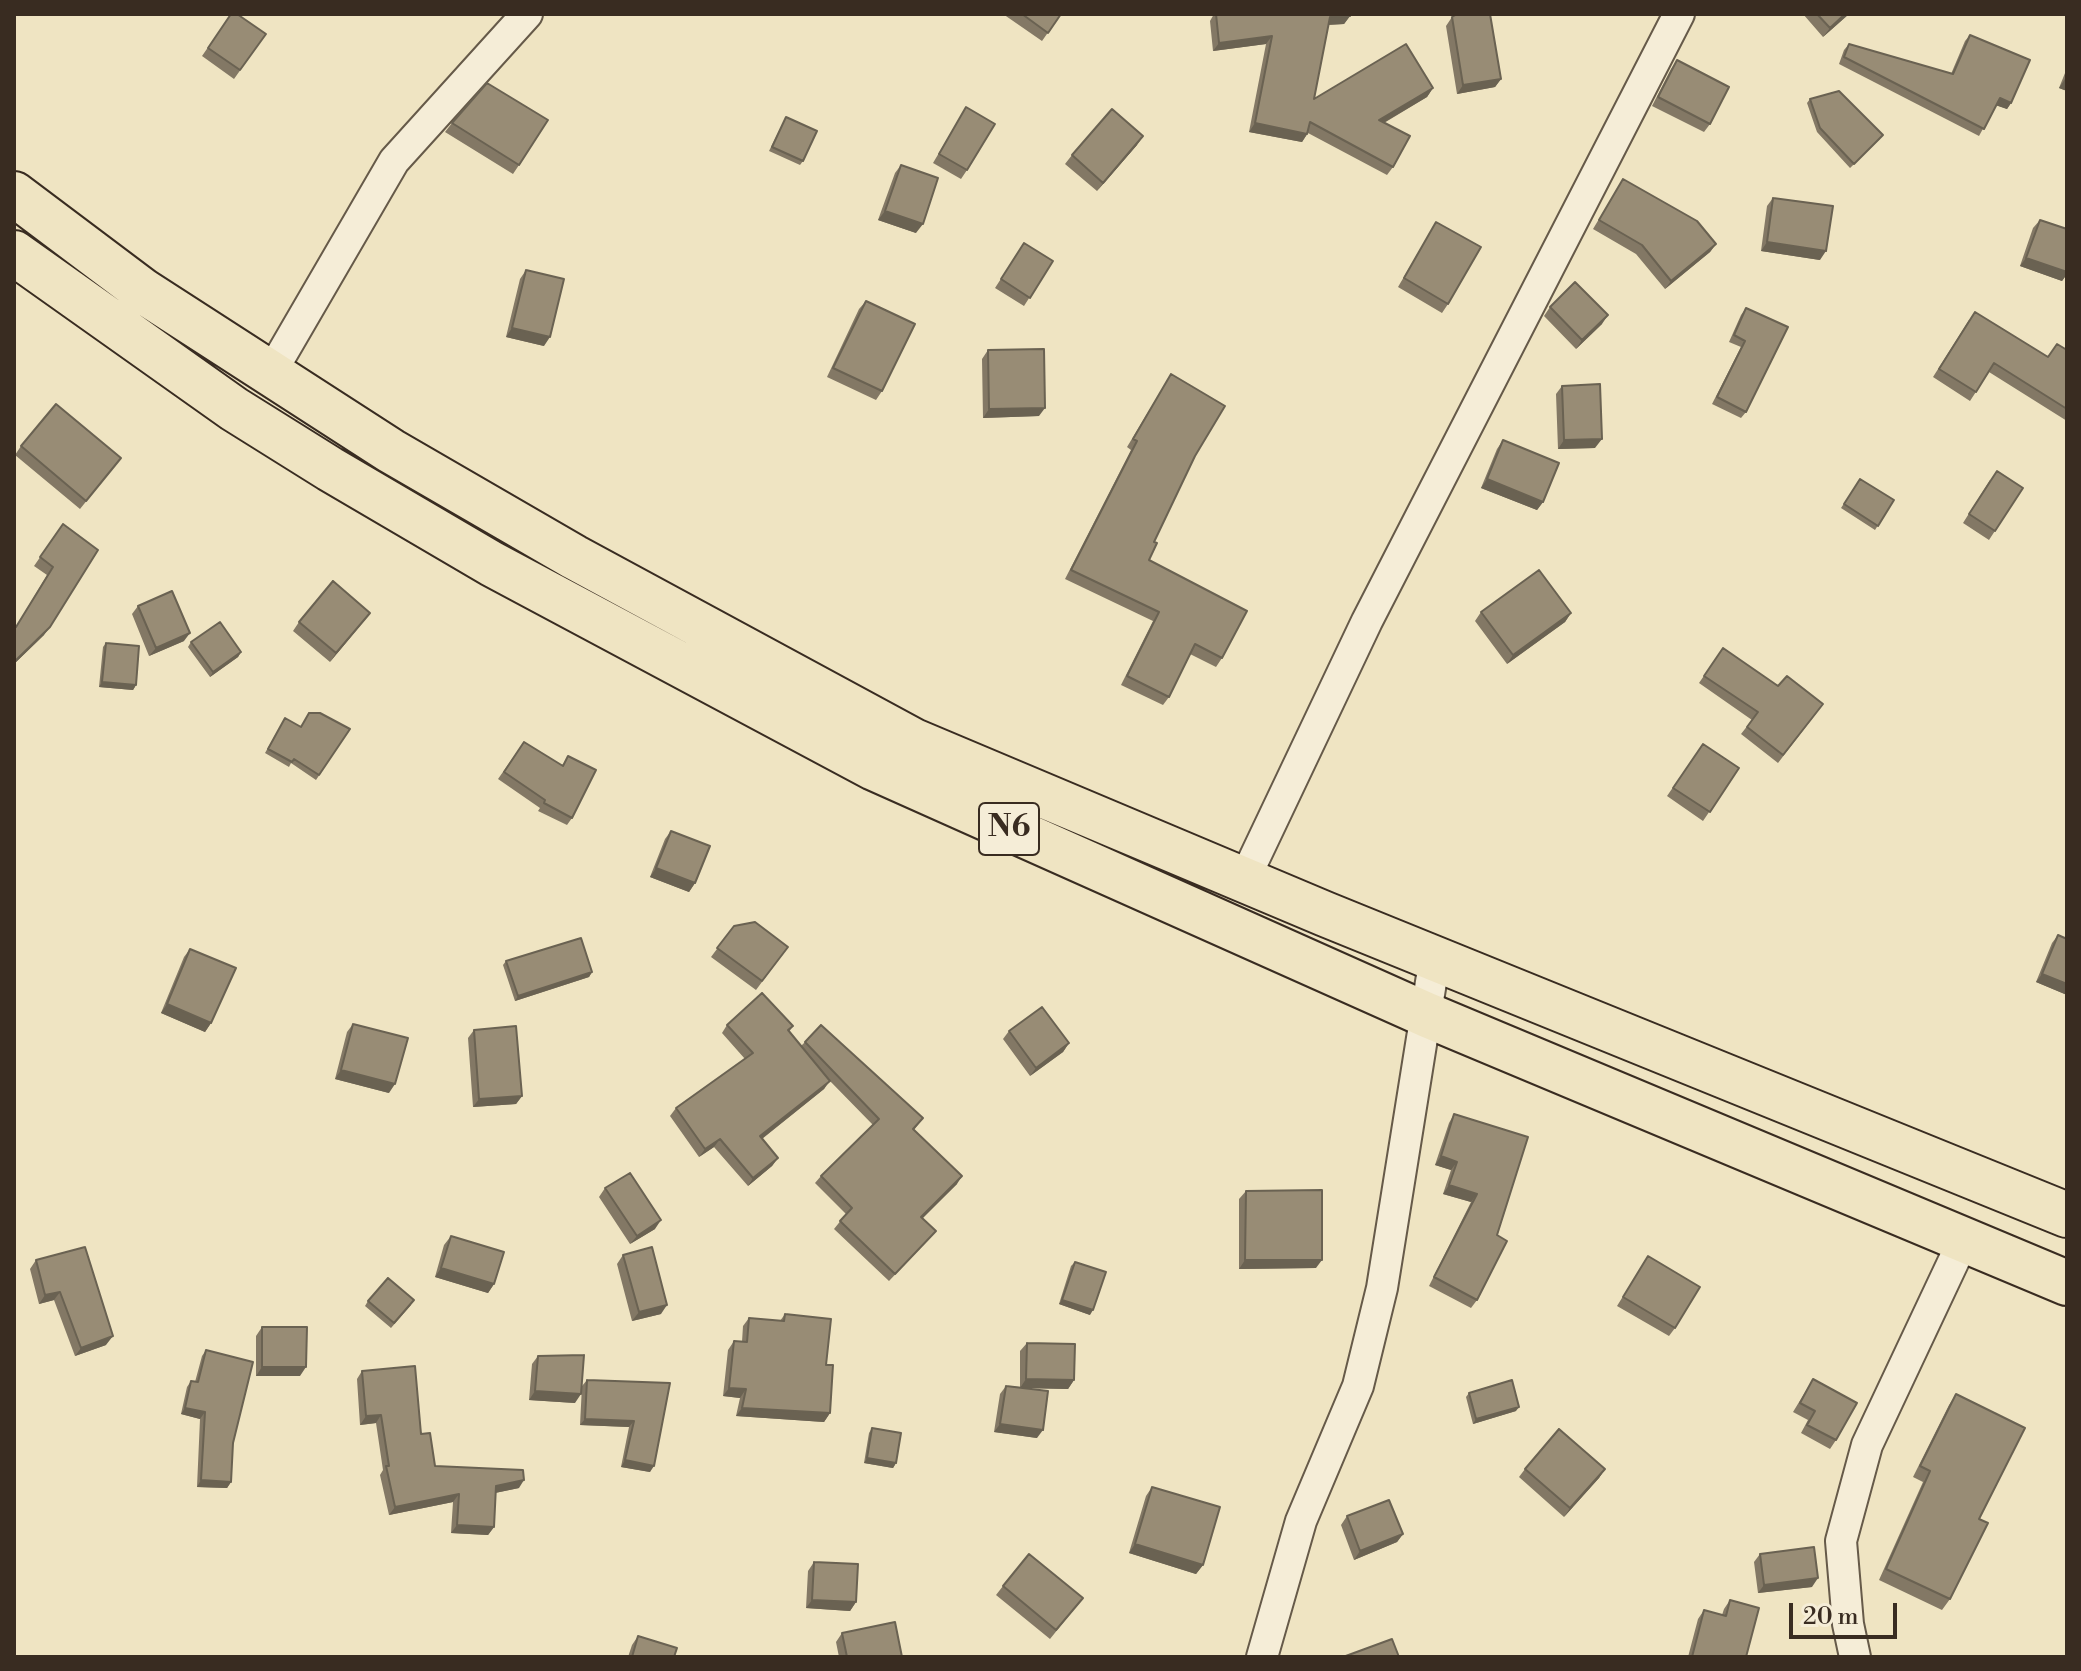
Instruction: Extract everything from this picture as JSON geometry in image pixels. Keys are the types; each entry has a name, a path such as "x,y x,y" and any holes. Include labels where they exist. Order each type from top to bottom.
{"highway":[{"name":"N6","path":"14,194 143,291 269,376 574,557 914,741 1244,880 2067,1215"},
{"name":"N6","path":"14,253 234,409 492,564 874,768 1427,1015 2067,1283"}],"street":[{"path":"269,376 394,161 527,14"},
{"path":"1244,880 1367,621 1679,14"},
{"path":"1262,1657 1301,1521 1358,1386 1382,1288 1435,957"},
{"path":"1855,1657 1848,1624 1841,1541 1867,1445 1964,1239"}],"building":[{"path":"231,14 237,14 266,34 240,70 208,48"},
{"path":"1022,14 1061,14 1048,33"},
{"path":"1216,14 1350,14 1330,17 1314,99 1406,44 1433,88 1379,120 1410,136 1393,167 1310,122 1307,134 1255,123 1272,36 1219,43"},
{"path":"1457,14 1490,14 1501,79 1463,85 1452,17"},
{"path":"1817,14 1845,14 1830,28"},
{"path":"1970,35 2030,60 2011,103 2000,98 1984,129 1844,57 1849,44 1953,74"},
{"path":"1677,60 1729,87 1710,124 1658,97"},
{"path":"487,83 548,120 519,165 452,123"},
{"path":"1839,91 1883,135 1854,164 1820,128 1810,99"},
{"path":"966,107 995,124 967,170 939,154"},
{"path":"1112,109 1143,136 1103,183 1072,155"},
{"path":"786,117 817,131 803,161 772,147"},
{"path":"901,165 938,178 923,224 885,211"},
{"path":"1623,179 1697,221 1716,244 1671,281 1642,245 1599,220"},
{"path":"1773,198 1833,206 1826,251 1767,242"},
{"path":"2040,220 2067,229 2067,272 2026,258"},
{"path":"1436,222 1481,247 1448,304 1404,278"},
{"path":"1024,243 1053,261 1030,298 1001,279"},
{"path":"526,270 564,279 550,337 512,328"},
{"path":"1575,282 1608,315 1582,340 1550,307"},
{"path":"866,301 915,324 882,391 833,368"},
{"path":"1746,308 1788,327 1746,412 1717,397 1745,341 1734,335"},
{"path":"1975,312 2048,357 2057,344 2067,350 2067,409 1994,363 1976,392 1939,369"},
{"path":"1044,349 1045,408 989,409 988,350"},
{"path":"1171,374 1225,406 1195,456 1154,542 1157,543 1149,560 1247,611 1222,658 1195,644 1169,697 1127,676 1159,612 1071,570 1137,441 1133,439"},
{"path":"1600,384 1602,439 1564,440 1562,386"},
{"path":"56,404 121,458 86,501 21,446"},
{"path":"1503,440 1559,463 1543,502 1487,479"},
{"path":"1997,471 2023,488 1995,531 1969,514"},
{"path":"1860,479 1894,500 1878,526 1844,504"},
{"path":"63,524 98,550 50,627 14,662 14,625 16,627 53,567 40,557"},
{"path":"1539,570 1571,613 1513,655 1481,612"},
{"path":"333,581 370,613 336,653 299,622"},
{"path":"172,591 190,633 156,648 138,606"},
{"path":"220,622 241,652 213,672 191,642"},
{"path":"106,643 139,646 136,685 102,682"},
{"path":"1723,648 1778,686 1787,676 1823,704 1783,755 1747,727 1758,712 1704,676"},
{"path":"309,713 320,713 350,729 319,775 294,759 292,762 268,749 285,718 301,727"},
{"path":"524,742 563,766 568,756 596,770 572,818 544,803 545,800 504,772"},
{"path":"1703,744 1739,768 1710,812 1673,788"},
{"path":"671,831 710,846 695,883 656,868"},
{"path":"755,922 788,947 762,981 717,948 734,926"},
{"path":"2058,935 2067,939 2067,984 2042,974"},
{"path":"581,938 592,972 518,996 506,961"},
{"path":"190,949 236,968 211,1023 167,1004"},
{"path":"762,993 793,1026 788,1030 830,1081 760,1136 778,1158 753,1178 720,1139 705,1149 676,1108 753,1053 727,1025"},
{"path":"1042,1007 1069,1043 1036,1068 1009,1031"},
{"path":"353,1024 408,1038 395,1084 341,1070"},
{"path":"821,1025 923,1118 913,1129 962,1176 921,1217 936,1231 895,1274 840,1221 852,1208 821,1176 879,1119 805,1042"},
{"path":"516,1026 522,1096 479,1099 474,1030"},
{"path":"1454,1114 1528,1137 1497,1235 1507,1241 1477,1300 1434,1277 1477,1194 1449,1185 1457,1162 1441,1156"},
{"path":"630,1173 661,1220 637,1236 605,1188"},
{"path":"1322,1190 1322,1260 1245,1260 1246,1191"},
{"path":"451,1236 504,1252 494,1284 441,1268"},
{"path":"85,1247 113,1336 81,1348 60,1292 45,1295 36,1260"},
{"path":"652,1247 667,1305 639,1312 623,1255"},
{"path":"1648,1256 1700,1287 1675,1328 1623,1297"},
{"path":"1075,1262 1106,1272 1093,1310 1062,1300"},
{"path":"388,1278 414,1300 394,1323 368,1301"},
{"path":"785,1314 831,1319 826,1365 833,1365 830,1413 742,1408 746,1389 729,1388 734,1341 747,1342 749,1318 784,1321"},
{"path":"262,1327 307,1327 306,1367 262,1367"},
{"path":"1027,1343 1075,1344 1074,1380 1026,1379"},
{"path":"206,1350 253,1362 233,1443 231,1482 201,1480 205,1412 185,1408 191,1381 198,1382"},
{"path":"584,1355 581,1394 535,1391 538,1356"},
{"path":"415,1366 421,1434 430,1433 435,1466 523,1470 524,1480 496,1486 494,1527 457,1525 459,1494 395,1507 386,1466 389,1466 381,1415 366,1416 362,1371"},
{"path":"1813,1379 1857,1403 1836,1440 1807,1425 1815,1411 1800,1403"},
{"path":"587,1380 670,1383 654,1466 625,1460 634,1421 585,1419"},
{"path":"1512,1380 1519,1407 1476,1419 1469,1393"},
{"path":"1006,1386 1048,1391 1043,1430 1000,1424"},
{"path":"1956,1394 2025,1428 1979,1519 1988,1523 1950,1599 1886,1569 1930,1471 1920,1466"},
{"path":"872,1428 901,1433 896,1463 867,1458"},
{"path":"1559,1429 1605,1469 1570,1508 1525,1469"},
{"path":"1152,1487 1220,1507 1203,1565 1135,1544"},
{"path":"1389,1500 1403,1534 1360,1551 1347,1516"},
{"path":"1814,1547 1818,1578 1764,1585 1760,1554"},
{"path":"1029,1554 1083,1598 1056,1630 1003,1586"},
{"path":"814,1562 858,1564 856,1602 812,1600"},
{"path":"1730,1600 1759,1608 1746,1657 1692,1657 1704,1610 1726,1616"},
{"path":"895,1622 902,1657 847,1657 842,1633"},
{"path":"638,1636 677,1648 674,1657 632,1657"},
{"path":"1392,1639 1399,1657 1343,1657"}]}
